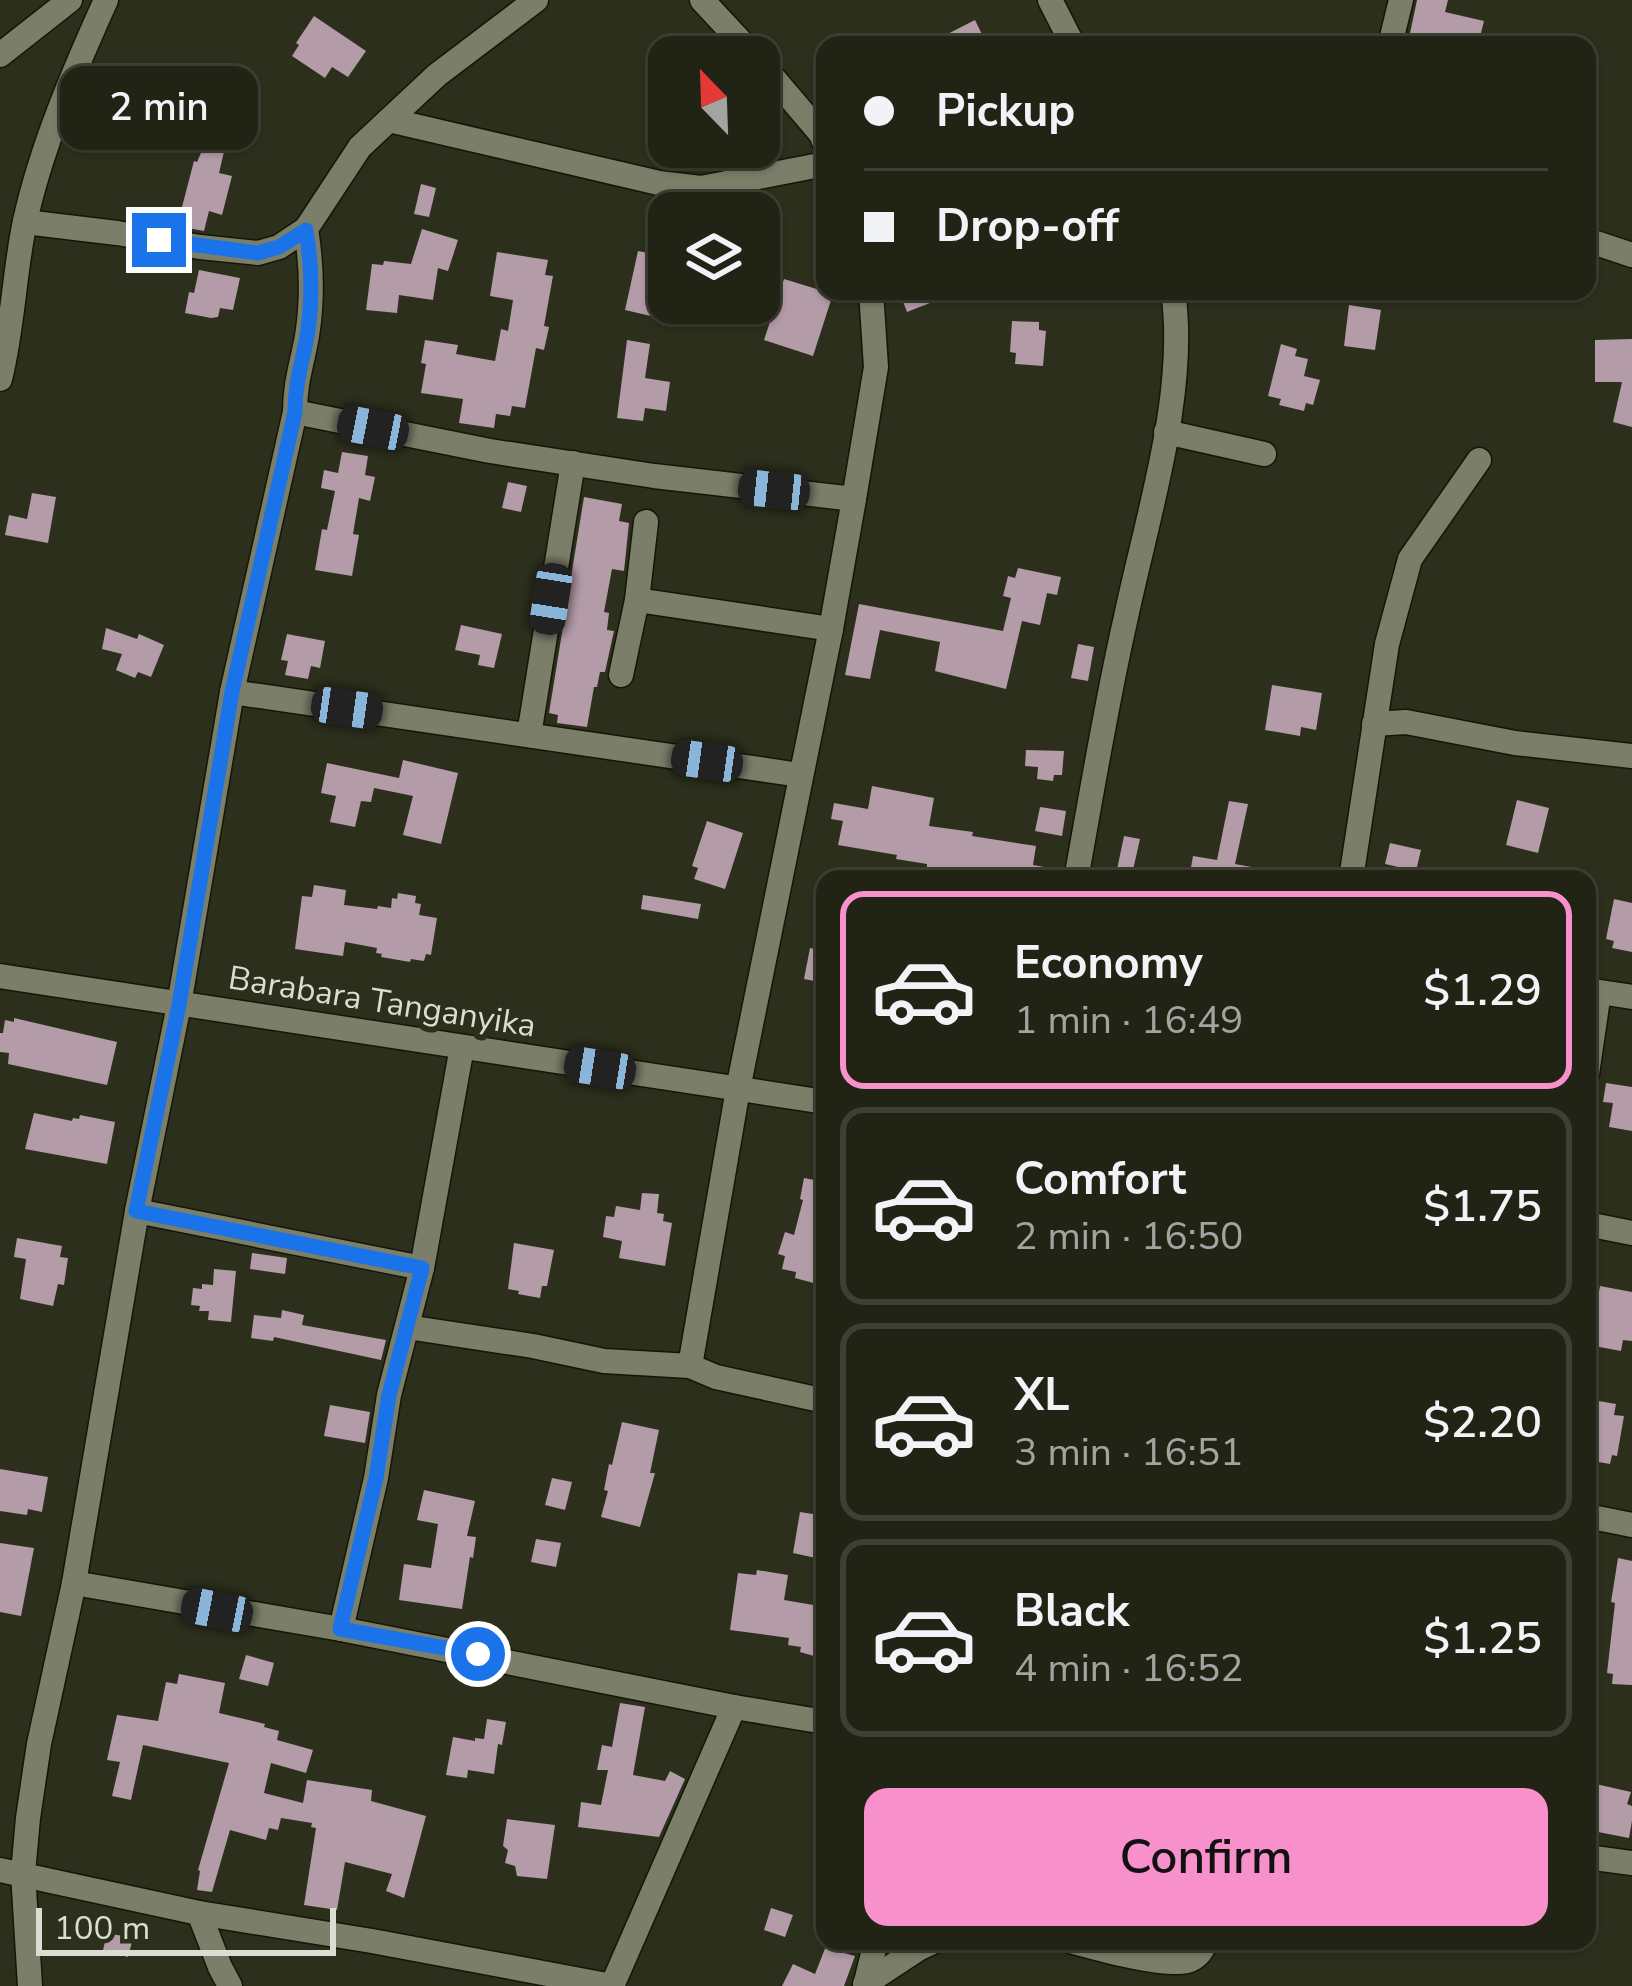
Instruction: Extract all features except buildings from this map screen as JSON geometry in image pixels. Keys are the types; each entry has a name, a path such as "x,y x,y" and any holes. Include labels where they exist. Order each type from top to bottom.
{"street":[{"path":"0,55 70,0"},
{"path":"0,379 25,222 65,96 106,0"},
{"path":"25,222 258,253 279,247 306,230 360,147 437,75 536,0"},
{"path":"702,0 736,36"},
{"path":"1050,0 1068,36"},
{"path":"1392,36 1401,0"},
{"path":"780,86 816,128"},
{"path":"389,120 659,183 701,188 816,166"},
{"path":"30,1986 11,1872 28,1818 74,1583 136,1211 179,1005 232,692 295,412 313,273 306,230"},
{"path":"1596,243 1632,255"},
{"path":"690,1366 738,1089 854,499 876,368 872,300"},
{"path":"1078,870 1174,385 1174,300"},
{"path":"295,412 490,451 854,499"},
{"path":"1166,432 1264,454"},
{"path":"1352,870 1387,644 1410,559 1479,460"},
{"path":"529,735 573,463"},
{"path":"621,675 637,600 646,522"},
{"path":"637,600 831,628"},
{"path":"232,692 800,775"},
{"path":"1374,724 1406,722 1516,743 1632,756"},
{"name":"Barabara Tanganyika","path":"0,976 816,1101"},
{"path":"1596,991 1632,997"},
{"path":"340,1629 376,1478 389,1395 422,1268 462,1047"},
{"path":"136,1211 422,1268"},
{"path":"1596,1226 1632,1232"},
{"path":"407,1327 604,1361 690,1366 716,1378 816,1399"},
{"path":"1596,1518 1632,1525"},
{"path":"74,1583 816,1721"},
{"path":"11,1872 200,1913 612,1986 734,1707"},
{"path":"1596,1858 1632,1863"},
{"path":"200,1913 230,1986"},
{"path":"865,1985 874,1950"},
{"path":"865,1985 917,1950"},
{"path":"1111,1950 1184,1962 1203,1950"}],"route":[{"path":"159,240 258,253 279,247 306,230 313,273 295,412 232,692 179,1005 136,1211 422,1268 389,1395 376,1478 340,1629 478,1654"}]}
